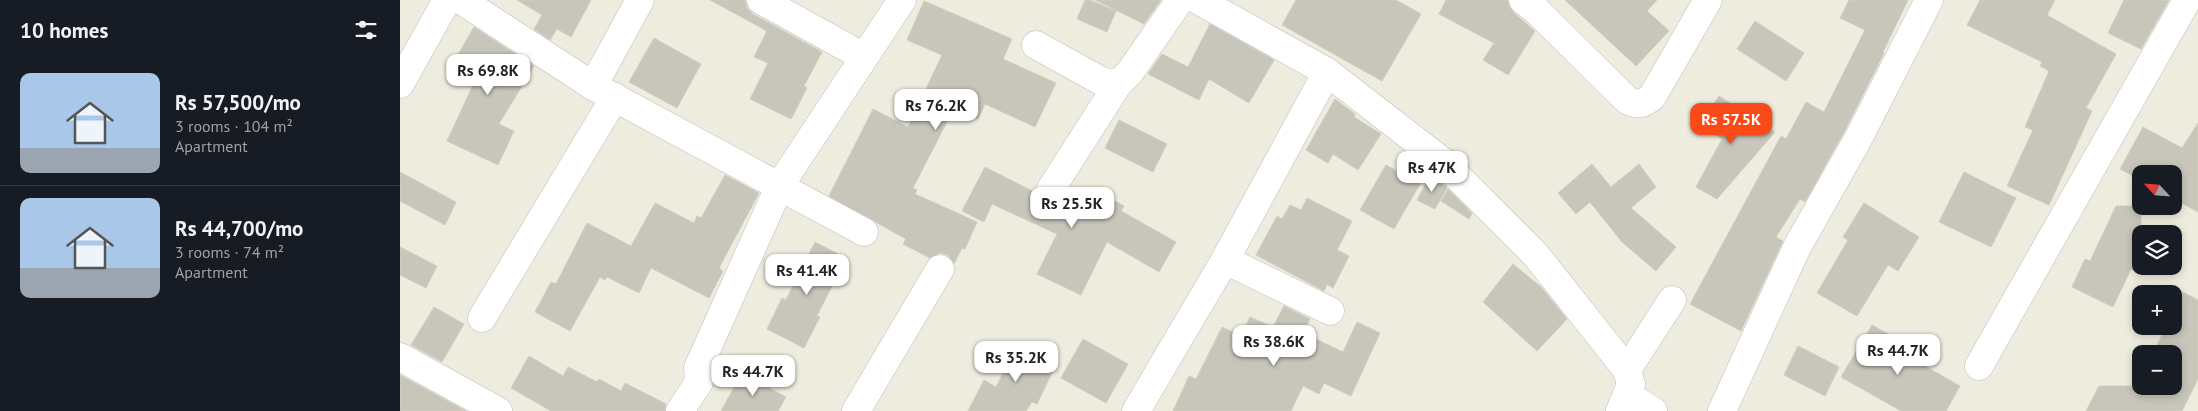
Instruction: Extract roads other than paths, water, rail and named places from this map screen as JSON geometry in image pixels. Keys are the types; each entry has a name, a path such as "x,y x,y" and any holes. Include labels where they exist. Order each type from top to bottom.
{"street":[{"path":"400,84 447,0"},
{"path":"461,0 604,91 864,232"},
{"path":"482,318 604,91 640,0"},
{"path":"761,0 864,58"},
{"path":"680,411 699,382 698,368 780,185 902,0"},
{"path":"1051,189 1118,84 1130,72 1180,0"},
{"path":"1198,0 1327,72 1442,161 1535,254 1624,392 1653,411"},
{"path":"1523,0 1627,100 1636,104 1643,104 1652,97 1708,0"},
{"path":"1722,411 1797,247 1858,140 1929,0"},
{"path":"1979,366 2187,0"},
{"path":"1036,45 1103,82 1118,84"},
{"path":"1136,411 1225,260 1327,72"},
{"path":"1225,260 1330,310"},
{"path":"856,411 940,269"},
{"path":"1624,392 1672,300"},
{"path":"400,357 498,411"}]}
